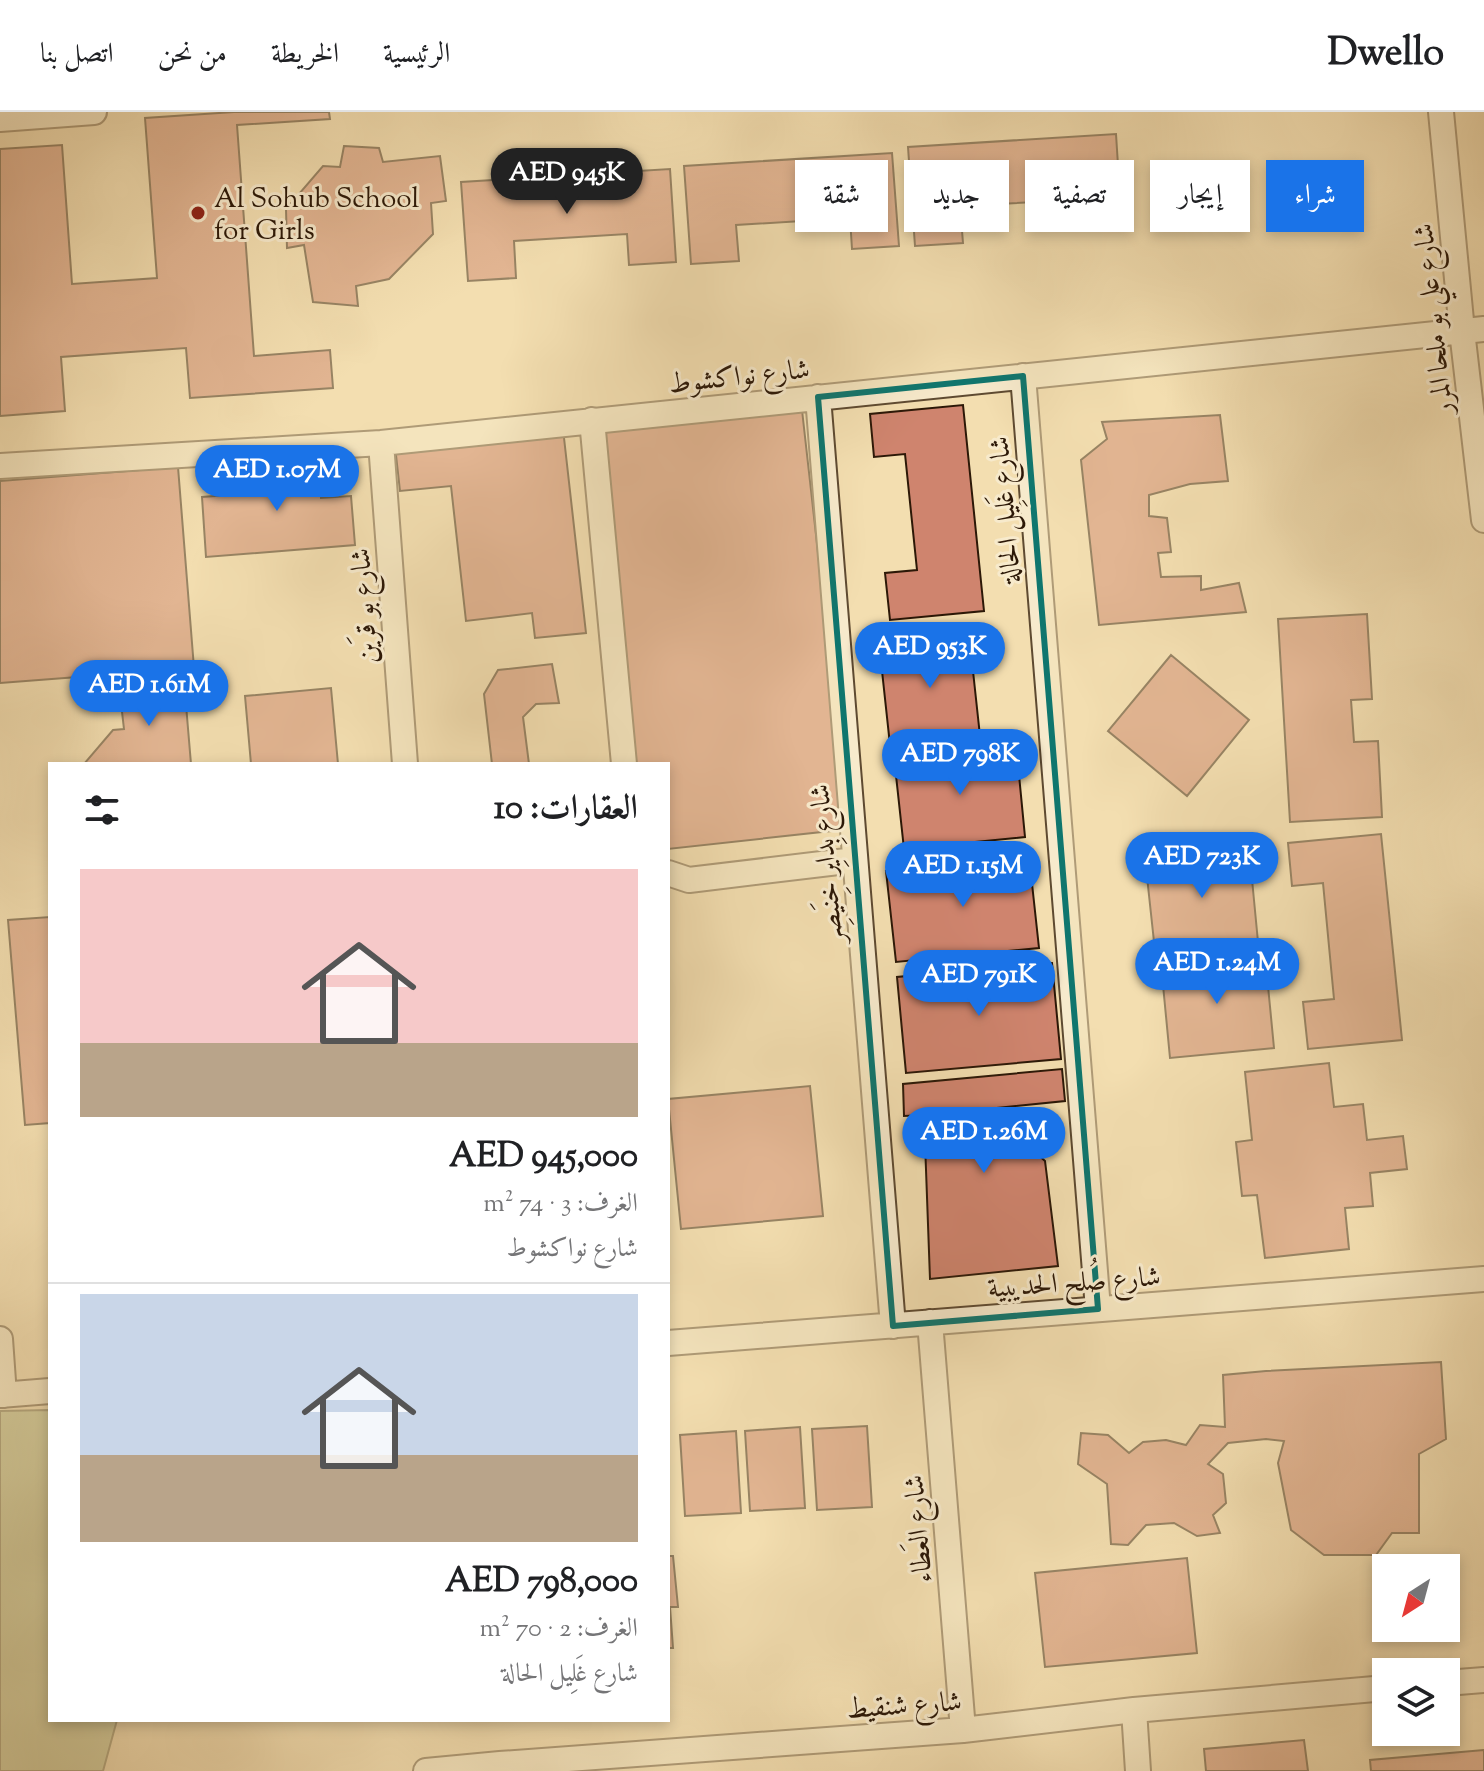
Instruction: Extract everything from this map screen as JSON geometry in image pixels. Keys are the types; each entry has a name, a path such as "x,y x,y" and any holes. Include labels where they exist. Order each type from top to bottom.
{"street":[{"path":"0,119 94,112"},
{"name":"شارع علي بو ملحا المرر","path":"1441,112 1473,330 1484,520"},
{"name":"شارع نواكشوط","path":"0,466 381,443 1473,330"},
{"name":"شارع غَلِيل الحالة","path":"1023,376 1098,1309"},
{"name":"شارع بِدايِر خِنَيصِر","path":"818,397 893,1326"},
{"path":"592,420 624,762"},
{"name":"شارع بو قرَين","path":"381,443 405,762"},
{"path":"670,874 689,880 855,860"},
{"name":"شارع صُلح الحديبية","path":"670,1343 1484,1279"},
{"name":"شارع العَطاء","path":"930,1322 963,1730"},
{"path":"0,1339 2,1395 48,1391"},
{"path":"1460,1682 1484,1680"},
{"name":"شارع شنقيط","path":"426,1771 963,1730 1134,1710 1372,1689"},
{"path":"1134,1710 1138,1771"}],"highlighted area":[{"path":"1023,376 1098,1309 893,1326 818,397"}],"green space":[{"path":"48,1410 48,1722 116,1722 103,1771 0,1771 0,1411"}],"building":[{"name":"Al Sohub School for Girls","path":"234,112 329,112 330,119 237,125 254,356 330,350 333,388 190,398 186,348 61,357 65,411 0,416 0,149 62,145 72,284 157,278 145,118"},
{"path":"1116,134 1118,160 1025,160 1025,203 1009,203 1009,160 909,160 908,147"},
{"path":"344,146 379,148 383,162 440,156 446,201 431,203 433,234 389,279 356,286 358,306 313,302 304,245 287,248 286,209 323,166 340,167"},
{"path":"892,153 899,246 852,249 851,232 888,232 888,160 795,160 795,221 736,225 739,261 691,264 684,166"},
{"path":"670,169 676,262 629,265 627,234 514,241 516,278 468,281 461,182"},
{"path":"914,232 962,232 963,243 915,246"},
{"path":"963,405 984,611 890,620 885,573 917,570 905,454 874,457 870,414"},
{"path":"802,410 849,829 670,849 670,762 635,762 598,431"},
{"path":"1220,415 1228,481 1190,484 1149,495 1149,516 1167,518 1171,552 1158,553 1161,577 1201,576 1201,590 1239,583 1246,612 1099,625 1081,460 1107,439 1102,422"},
{"path":"563,429 586,633 535,638 532,613 466,621 451,486 400,491 395,446"},
{"path":"318,461 321,498 351,496 355,545 206,557 202,497 242,494 240,467"},
{"path":"178,467 194,668 0,683 0,481"},
{"path":"1367,614 1372,699 1351,700 1354,742 1378,741 1382,817 1290,822 1278,619"},
{"path":"969,634 980,736 890,745 879,643"},
{"path":"1171,655 1249,720 1187,796 1108,731"},
{"path":"552,664 559,703 536,704 523,717 529,762 492,762 484,694 498,670"},
{"path":"184,681 191,762 86,762 113,730 124,729 119,686"},
{"path":"331,688 338,762 251,762 245,696"},
{"path":"1016,744 1025,837 904,849 894,757"},
{"path":"1381,834 1402,1040 1308,1049 1303,1002 1334,999 1323,883 1292,886 1288,843"},
{"path":"1249,848 1258,942 1155,951 1145,858"},
{"path":"1029,856 1039,948 896,962 886,871"},
{"path":"48,917 48,1123 25,1125 8,920"},
{"path":"1265,955 1274,1048 1170,1058 1161,964"},
{"path":"1052,963 1061,1059 906,1073 897,977"},
{"path":"1329,1063 1334,1107 1363,1104 1367,1140 1403,1136 1407,1169 1370,1173 1373,1206 1345,1208 1349,1249 1265,1258 1257,1195 1242,1196 1236,1142 1252,1140 1245,1072"},
{"path":"1062,1069 1065,1101 987,1109 1045,1161 1058,1266 930,1279 924,1115 904,1116 903,1084"},
{"path":"810,1086 823,1216 681,1229 670,1099"},
{"path":"1441,1362 1446,1439 1419,1454 1419,1533 1392,1533 1377,1554 1324,1555 1291,1530 1278,1463 1284,1441 1266,1439 1228,1443 1208,1464 1223,1474 1226,1503 1213,1515 1220,1533 1197,1536 1174,1523 1146,1525 1128,1545 1111,1544 1107,1484 1078,1464 1081,1433 1108,1435 1129,1453 1143,1442 1166,1440 1186,1445 1200,1425 1225,1427 1223,1375"},
{"path":"867,1426 872,1507 817,1510 812,1429"},
{"path":"800,1427 805,1508 750,1511 745,1431"},
{"path":"736,1431 741,1513 685,1516 680,1435"},
{"path":"670,1556 673,1556 678,1607 670,1607"},
{"path":"1187,1558 1197,1653 1045,1667 1035,1573"},
{"path":"670,1607 673,1648 670,1648"},
{"path":"1304,1740 1308,1771 1206,1771 1204,1749"},
{"path":"1484,1750 1484,1771 1371,1771 1370,1760"}],"place":[{"name":"Al Sohub School for Girls","path":"198,213"}]}
